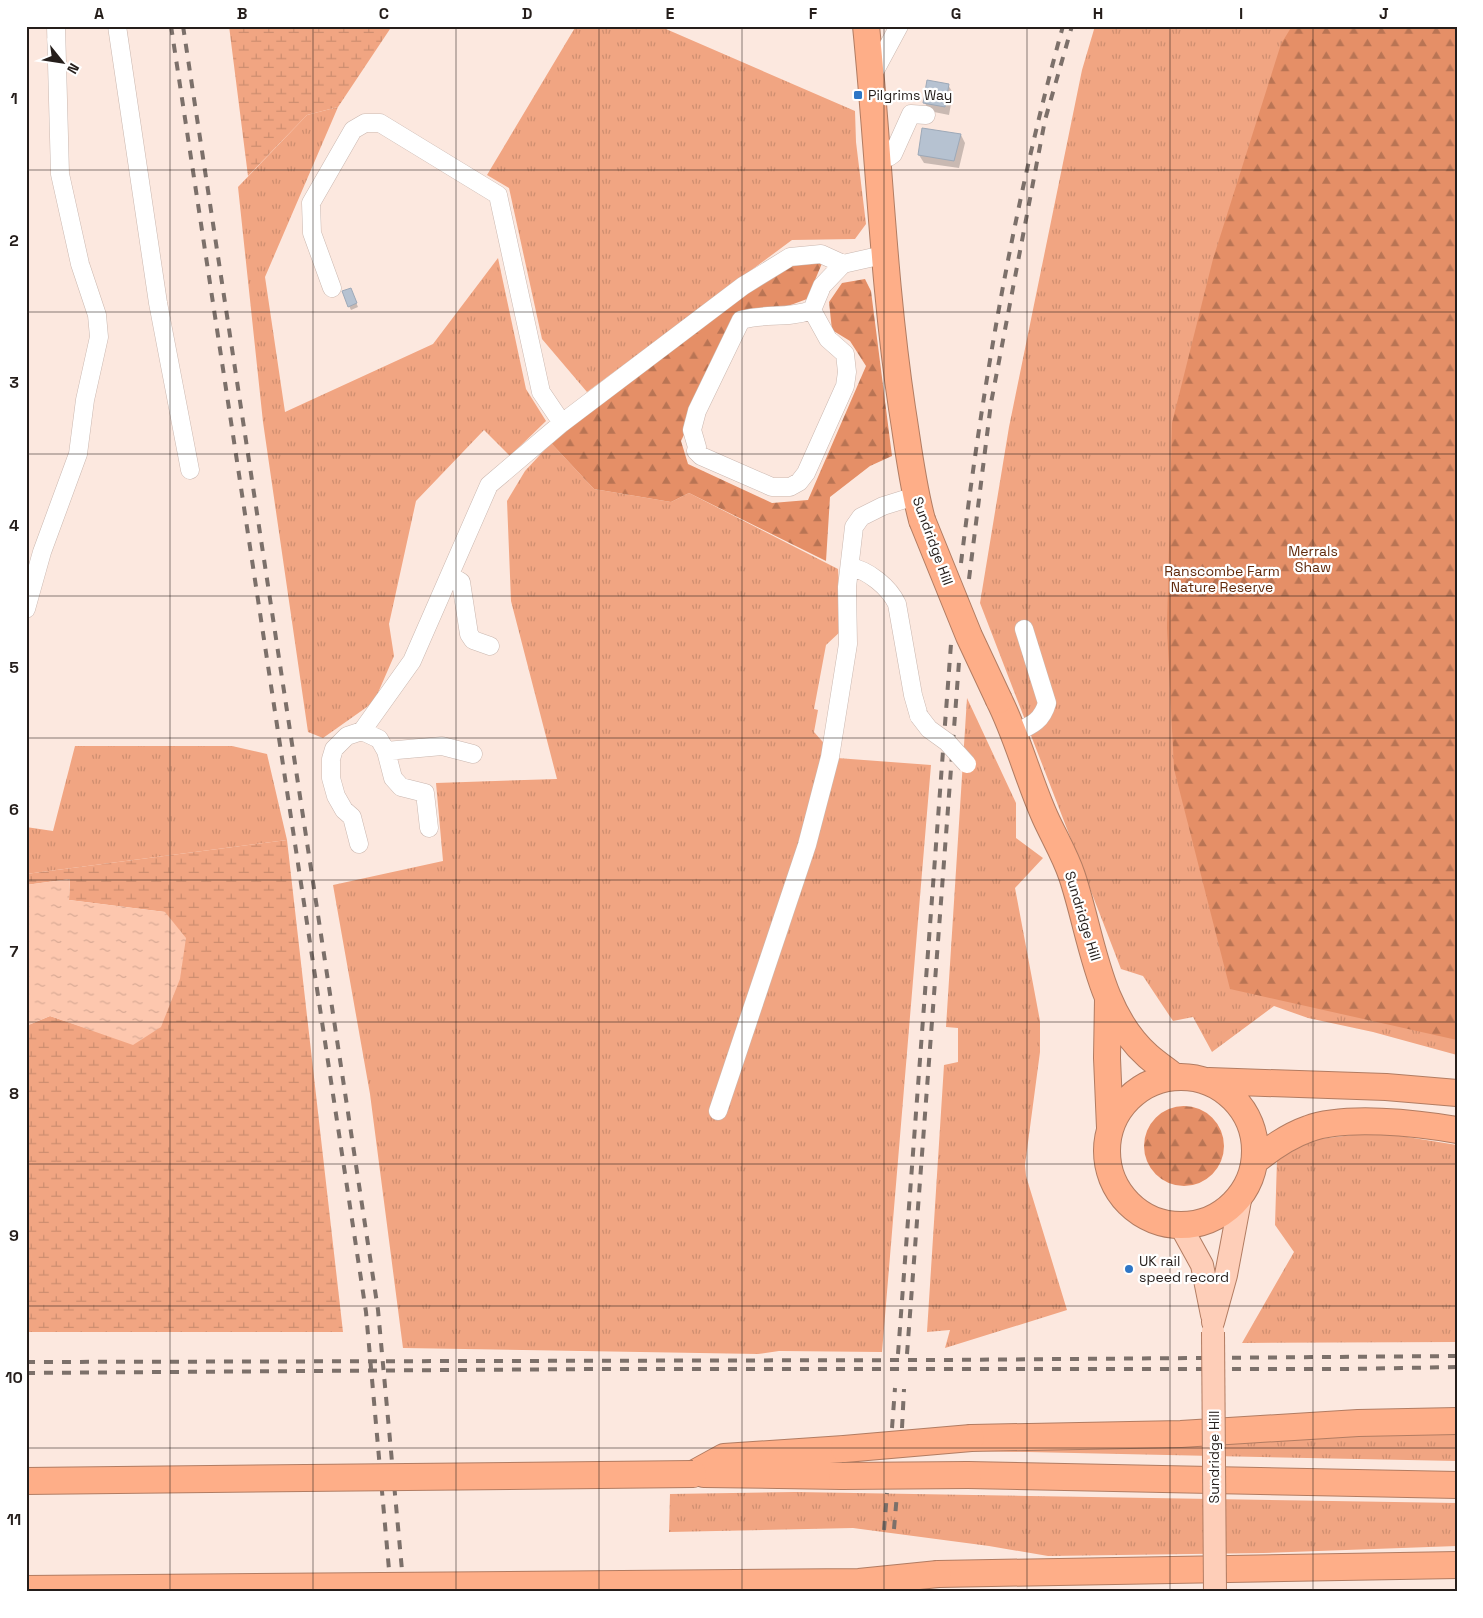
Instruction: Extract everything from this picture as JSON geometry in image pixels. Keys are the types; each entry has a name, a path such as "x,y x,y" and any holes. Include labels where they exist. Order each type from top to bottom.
{"highway":[{"name":"Sundridge Hill","path":"866,26 883,255 898,382 919,508 970,636 1015,732 1046,818 1056,835 1072,875 1108,999 1131,1037 1147,1055 1175,1076"},
{"name":"Sundridge Hill","path":"1108,999 1107,1058 1110,1129"},
{"path":"1208,1081 1230,1094 1245,1113 1254,1136 1255,1161 1250,1179 1240,1195 1224,1212 1203,1222 1180,1225 1158,1222 1137,1211 1121,1195 1110,1175 1106,1152 1110,1129 1119,1109 1134,1093 1154,1082 1175,1076 1192,1077 1208,1081 1386,1087 1457,1094"},
{"path":"1255,1161 1289,1138 1309,1128 1326,1125 1404,1123 1457,1130"},
{"path":"694,1474 724,1458 971,1438 1181,1434 1358,1423 1457,1421"},
{"path":"26,1482 694,1474 968,1475 1457,1485"},
{"path":"26,1589 859,1582 935,1583 1457,1565"}],"main road":[{"name":"Sundridge Hill","path":"1213,1327 1226,1275 1240,1195"},
{"name":"Sundridge Hill","path":"1180,1225 1195,1251 1204,1272 1213,1327 1215,1592"}],"street":[{"path":"26,609 42,552 78,454 85,400 99,337 97,315 80,264 60,174 56,26"},
{"path":"117,26 158,303 190,470"},
{"path":"871,78 899,26"},
{"path":"877,158 889,157 893,154 911,114 926,116"},
{"path":"332,288 312,234 311,203 353,130 365,123 380,123 498,195 541,392 562,423"},
{"path":"358,844 352,817 344,810 336,796 331,778 330,759 334,748 340,740 362,731 412,661 489,485 562,423 743,286 790,257 822,254 843,264"},
{"path":"812,310 828,339 844,354 847,375 845,386 802,478 787,488 772,487 699,455 696,451 697,447 692,430 697,411 741,320 757,315 795,316 812,310 822,286 843,264 883,255"},
{"path":"718,1111 757,1000 821,796 835,733 847,654 849,628 847,589 853,528 859,519 882,506 919,508"},
{"path":"850,567 864,572 894,598 899,612 912,695 919,716 929,729 947,742 967,764"},
{"path":"450,575 461,582 469,634 473,640 490,646"},
{"path":"1015,732 1037,723 1044,714 1047,703 1024,629"},
{"path":"362,731 378,739 386,751 393,778 402,787 425,793 429,828"},
{"path":"386,751 442,746 473,754"}],"green space":[{"path":"229,26 392,26 338,107 307,115 248,176"},
{"path":"576,26 659,26 855,111 856,142 866,224 855,239 792,240 587,392 542,339 509,188 487,175"},
{"name":"Merrals Shaw","path":"1095,26 1457,26 1457,1055 1373,1032 1308,1018 1274,1006 1212,1052 1193,1017 1173,1021 1143,976 1121,969 980,603 1009,427 1082,70"},
{"name":"Merrals Shaw","path":"1292,26 1457,26 1457,1040 1230,989 1174,769 1167,628 1172,423 1213,259 1281,44"},
{"path":"338,107 265,277 285,412 433,344 498,258 526,389 546,421 510,456 484,430 416,501 389,624 394,656 374,702 323,738 308,732 263,422 238,187 307,115"},
{"path":"823,261 807,299 788,306 741,313 681,441 688,464 772,503 808,500 866,366 850,341 832,330 829,302 842,283 865,279 871,291 892,456 870,466 830,497 826,561 689,493 671,502 594,489 551,443 719,308 791,262"},
{"path":"551,443 594,489 671,502 689,493 838,569 842,630 826,645 814,709 818,710 814,732 837,758 931,765 882,1352 779,1351 758,1354 403,1348 370,1094 333,885 443,861 436,783 557,779 511,601 507,501 525,471"},
{"path":"967,698 1016,803 1016,838 1043,858 1015,888 1040,1021 1040,1052 1025,1165 1026,1176 1067,1310 945,1348 950,1330 927,1332 944,1065 958,1062 958,1028 946,1027"},
{"path":"75,746 232,746 267,754 287,840 26,874 26,827 53,831"},
{"path":"287,840 343,1332 26,1332 26,1026 50,1016 134,1044 165,912 69,900 70,879 26,885 26,874"},
{"path":"1184,1106 1199,1109 1212,1118 1221,1131 1224,1146 1221,1161 1212,1174 1199,1183 1184,1186 1169,1183 1156,1174 1147,1161 1144,1146 1147,1131 1156,1118 1169,1109"},
{"path":"1376,1132 1457,1145 1457,1342 1242,1343 1294,1252 1275,1225 1277,1159 1312,1140"},
{"path":"1457,1431 1457,1461 974,1451 974,1446"},
{"path":"795,1492 1457,1503 1457,1546 1263,1553 1048,1556 989,1546 853,1528 669,1532 670,1494"}],"water":[{"path":"70,879 69,900 165,912 186,938 180,979 161,1027 133,1045 50,1016 26,1026 26,885"}],"building":[{"path":"927,80 949,84 945,107 923,103"},
{"path":"922,128 961,134 954,161 918,155"},
{"path":"351,288 357,303 348,307 342,291"}],"railway":[{"path":"171,26 366,1312 391,1592"},
{"path":"183,26 378,1310 404,1592"},
{"path":"961,563 979,427 1002,293 1029,159 1063,26"},
{"path":"969,579 991,403 1045,120 1072,26"},
{"path":"898,1354 951,644"},
{"path":"907,1354 959,662"},
{"path":"26,1362 938,1360 1457,1356"},
{"path":"26,1373 598,1369 1348,1369 1457,1367"},
{"path":"892,1428 895,1388"},
{"path":"902,1428 904,1389"},
{"path":"884,1530 887,1493"},
{"path":"894,1529 897,1494"}],"place":[{"name":"Pilgrims Way","path":"858,95"},
{"name":"UK rail speed record","path":"1129,1269"}],"park label":[{"name":"Ranscombe Farm Nature Reserve","path":"1222,580"}]}
